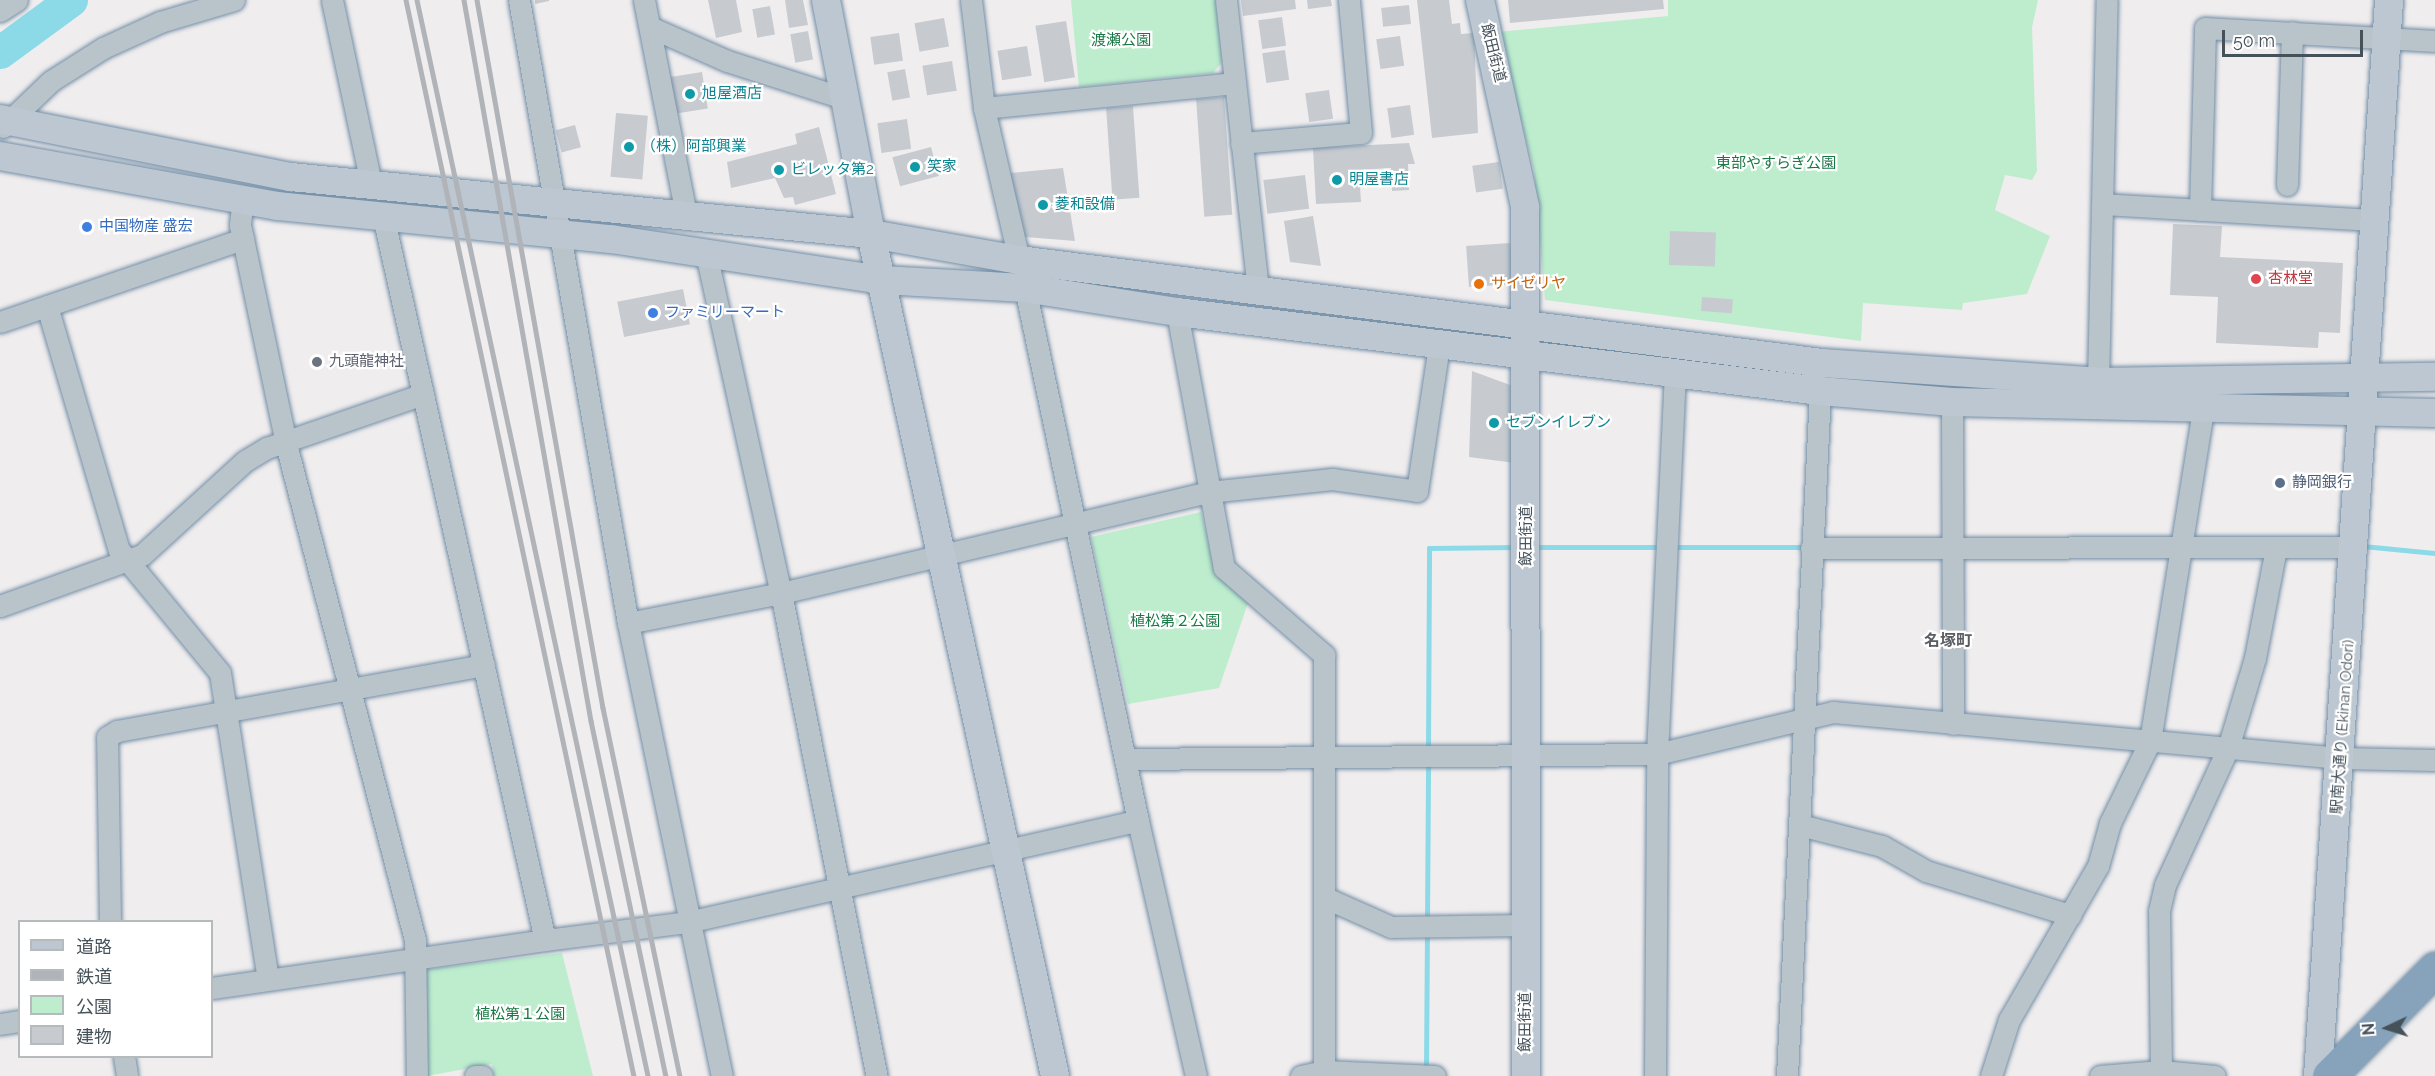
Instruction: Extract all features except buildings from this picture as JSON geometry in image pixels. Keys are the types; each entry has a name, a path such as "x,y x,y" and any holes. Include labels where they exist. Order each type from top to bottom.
{"highway":[{"path":"2329,1076 2435,969"}],"street":[{"path":"0,11 16,0"},
{"path":"4,123 51,81 103,48 160,22 234,0"},
{"path":"332,0 371,184"},
{"path":"519,0 558,201 628,623 688,922 722,1076"},
{"path":"644,0 686,215"},
{"path":"826,0 843,98 871,234 1055,1076"},
{"path":"971,0 984,108 1019,260"},
{"path":"1226,0 1258,291"},
{"path":"1241,143 1360,133 1349,0"},
{"name":"飯田街道","path":"1480,0 1525,207 1527,338 1526,1076"},
{"path":"2098,382 2107,0"},
{"name":"駅南大通り (Ekinan Odori)","path":"2318,1076 2355,547 2371,220 2389,0"},
{"path":"650,27 727,61 843,98"},
{"path":"2200,210 2205,28 2435,40"},
{"path":"2287,185 2292,32"},
{"path":"984,108 1235,84"},
{"path":"4,123 291,177 558,201 871,234 1019,260 1258,291 1527,338 1675,372 1820,391 1952,402 2360,415 2435,413"},
{"path":"0,156 243,199 563,235 882,279 1025,288 1177,312 1439,345 1527,338 1822,363 2098,382 2435,377"},
{"path":"243,199 243,239 286,444 416,956 417,1076"},
{"path":"2102,204 2371,220"},
{"path":"383,216 544,940"},
{"path":"0,322 243,239"},
{"path":"706,253 781,593 836,886 877,1076"},
{"path":"1025,288 1127,759 1138,821 1196,1076"},
{"path":"47,306 119,550 217,668 227,712 268,979"},
{"path":"1177,312 1224,568 1324,655 1327,753 1324,1071"},
{"path":"628,623 781,593 1209,492 1332,480 1417,491 1439,345"},
{"path":"1655,1076 1657,754 1675,372"},
{"path":"1787,1076 1820,391"},
{"path":"2,601 128,563 245,461 423,394"},
{"path":"1952,402 1953,724"},
{"path":"1991,1076 2009,1020 2098,866 2110,823 2150,741 2203,409"},
{"path":"1811,548 2355,547"},
{"path":"2169,1073 2159,911 2165,885 2228,748 2255,658 2276,548"},
{"path":"110,920 107,737 117,731 484,665"},
{"path":"1127,759 1327,753 1657,754 1833,712 2340,758 2435,760"},
{"path":"213,988 416,956 688,922 836,886 1138,821"},
{"path":"1800,825 1882,846 1926,871 2070,915"},
{"path":"1326,898 1391,927 1527,925"},
{"path":"0,1024 18,1021"},
{"path":"124,1058 127,1076"},
{"path":"1301,1076 1324,1071 1435,1076"},
{"path":"2100,1076 2169,1073 2215,1076"},
{"path":"475,1076 482,1076"}],"green space":[{"name":"渡瀬公園","path":"1071,0 1216,0 1222,62 1213,73 1079,87"},
{"name":"東部やすらぎ公園","path":"1668,0 2038,0 2032,27 2037,171 2032,180 2005,175 1995,210 2050,236 2027,294 1963,303 1962,310 1863,303 1861,341 1545,300 1534,170 1498,32 1668,16"},
{"name":"植松第２公園","path":"1201,512 1216,575 1249,600 1219,688 1128,704 1091,537"},
{"name":"植松第１公園","path":"562,953 593,1076 494,1076 492,1064 427,1076 421,970"}],"waterway":[{"path":"0,52 71,0"},
{"path":"2363,546 2435,553"},
{"path":"1428,750 1429,548 1517,547"},
{"path":"1532,547 1661,547"},
{"path":"1670,547 1808,547"},
{"path":"1427,921 1428,760"},
{"path":"1426,1071 1427,931"}],"railway":[{"path":"406,0 634,1076"},
{"path":"417,0 648,1076"},
{"path":"464,0 591,721 666,1076"},
{"path":"477,0 603,708 680,1076"}],"place":[{"name":"旭屋酒店","path":"690,94"},
{"name":"（株）阿部興業","path":"629,147"},
{"name":"笑家","path":"915,167"},
{"name":"ビレッタ第2","path":"779,170"},
{"name":"明屋書店","path":"1337,180"},
{"name":"菱和設備","path":"1043,205"},
{"name":"中国物産 盛宏","path":"87,227"},
{"name":"杏林堂","path":"2256,279"},
{"name":"サイゼリヤ","path":"1479,284"},
{"name":"ファミリーマート","path":"653,313"},
{"name":"九頭龍神社","path":"317,362"},
{"name":"セブンイレブン","path":"1494,423"},
{"name":"静岡銀行","path":"2280,483"}],"district":[{"name":"名塚町","path":"1948,641"}]}
